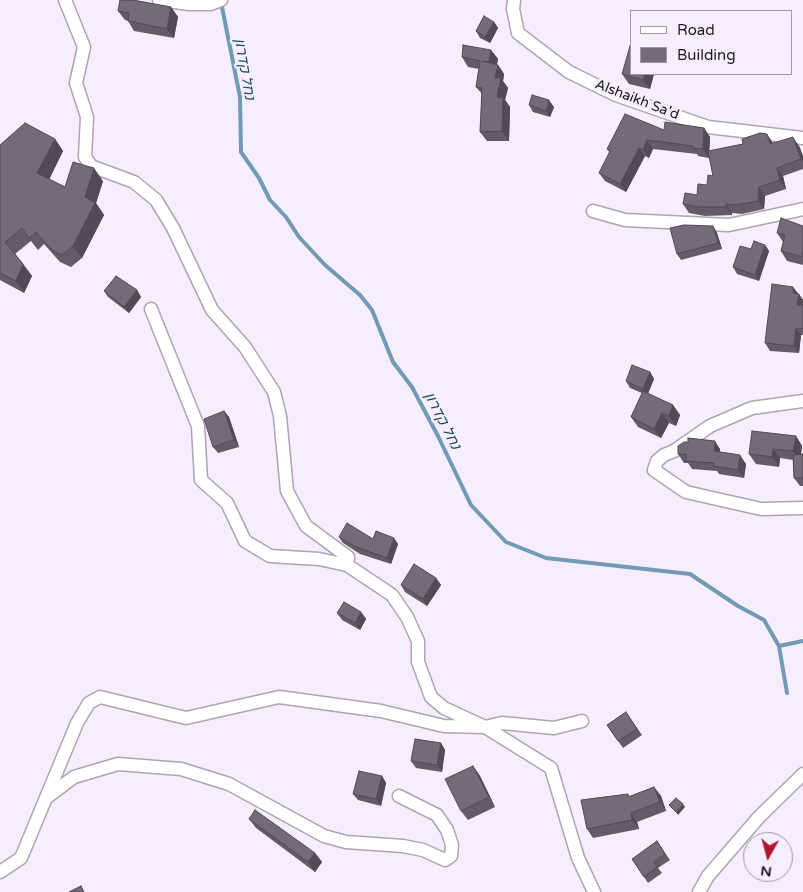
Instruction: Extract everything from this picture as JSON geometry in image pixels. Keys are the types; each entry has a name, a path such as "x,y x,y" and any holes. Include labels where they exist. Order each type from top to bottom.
{"street":[{"path":"65,0 84,47 76,82 88,118 85,157 91,166 134,182 156,200 173,228 212,310 245,347 274,392 280,416 287,491 306,526 348,557 347,565"},
{"path":"159,0 216,2"},
{"name":"Alshaikh Sa'd","path":"514,0 512,9 518,33 538,51 569,72 600,87 708,127 803,138"},
{"path":"593,211 625,220 729,225 803,209"},
{"path":"151,309 198,426 201,480 227,502 245,541 270,556 320,559 347,565 392,595 408,617 418,641 418,662 430,697 444,708 485,728 551,768 578,858 594,892"},
{"path":"803,401 752,408 710,426 674,452 664,455 657,461 654,470 686,492 762,509 803,508"},
{"path":"0,872 21,858 77,723 89,703 100,697 186,718 279,697 381,711 444,726 485,728 502,723 554,728 582,721"},
{"path":"44,800 74,777 118,764 181,769 229,784 324,836 346,842 403,846 423,850 445,860 451,856 452,845 447,830 437,815 399,796"},
{"path":"700,892 708,876 759,818 803,774"},
{"path":"759,818 803,786"}],"building":[{"path":"120,0 133,0 171,7 167,29 128,21 129,13 118,11"},
{"path":"484,16 494,22 485,37 476,31"},
{"path":"463,45 491,50 489,62 482,61 498,65 495,78 501,78 497,97 503,98 502,131 480,132 482,88 476,87 480,61 462,57"},
{"path":"630,46 630,75 645,75 643,80 622,74"},
{"path":"532,95 549,100 546,111 529,105"},
{"path":"625,114 664,130 665,122 704,128 703,149 647,140 643,150 639,148 620,184 599,173 610,151 607,149"},
{"path":"25,123 55,139 37,173 65,187 73,162 94,168 85,197 95,203 73,246 62,255 52,250 36,232 29,238 22,228 5,242 23,264 16,281 0,273 0,145"},
{"path":"760,133 767,134 770,144 793,137 801,159 777,168 780,180 759,187 758,201 736,205 726,204 726,207 699,207 683,204 685,193 697,195 698,184 707,185 708,175 713,176 708,151 743,144 742,139"},
{"path":"781,218 803,226 802,257 781,251 785,235 777,233"},
{"path":"684,225 713,226 718,243 677,254 670,228"},
{"path":"754,241 765,245 755,275 733,267 740,246 751,249"},
{"path":"116,276 137,290 124,307 104,291"},
{"path":"772,284 793,287 793,293 799,294 797,305 803,305 803,329 796,328 794,346 765,343"},
{"path":"632,365 650,372 643,389 626,381"},
{"path":"643,391 673,405 669,416 662,413 654,429 631,417"},
{"path":"224,411 234,440 213,447 204,419"},
{"path":"752,431 796,436 793,451 773,449 772,457 749,454"},
{"path":"688,438 715,441 714,451 740,455 738,470 713,466 714,463 686,461 686,454 678,454 678,446 688,442"},
{"path":"803,454 803,478 794,478 793,455"},
{"path":"347,523 373,539 376,531 394,538 387,558 356,547 339,537"},
{"path":"414,564 436,578 423,599 401,585"},
{"path":"344,602 361,612 355,623 337,613"},
{"path":"626,712 637,729 618,741 607,725"},
{"path":"415,739 441,743 437,765 411,761"},
{"path":"473,766 489,797 461,811 445,779"},
{"path":"359,771 382,776 376,799 353,794"},
{"path":"654,787 660,802 631,813 632,820 587,829 581,800 628,794 628,797"},
{"path":"676,798 683,804 676,812 669,805"},
{"path":"255,810 315,853 308,862 249,819"},
{"path":"657,841 665,854 654,862 657,867 644,877 632,859"},
{"path":"81,886 84,892 69,892"}],"waterway":[{"name":"נחל קדרון","path":"221,2 240,97 241,152 259,178 270,200 286,217 299,237 325,265 360,295 372,310 393,362 412,387 471,505 506,542 546,558 690,574 738,606 764,620 779,646 787,693"},
{"path":"779,646 803,641"}]}
